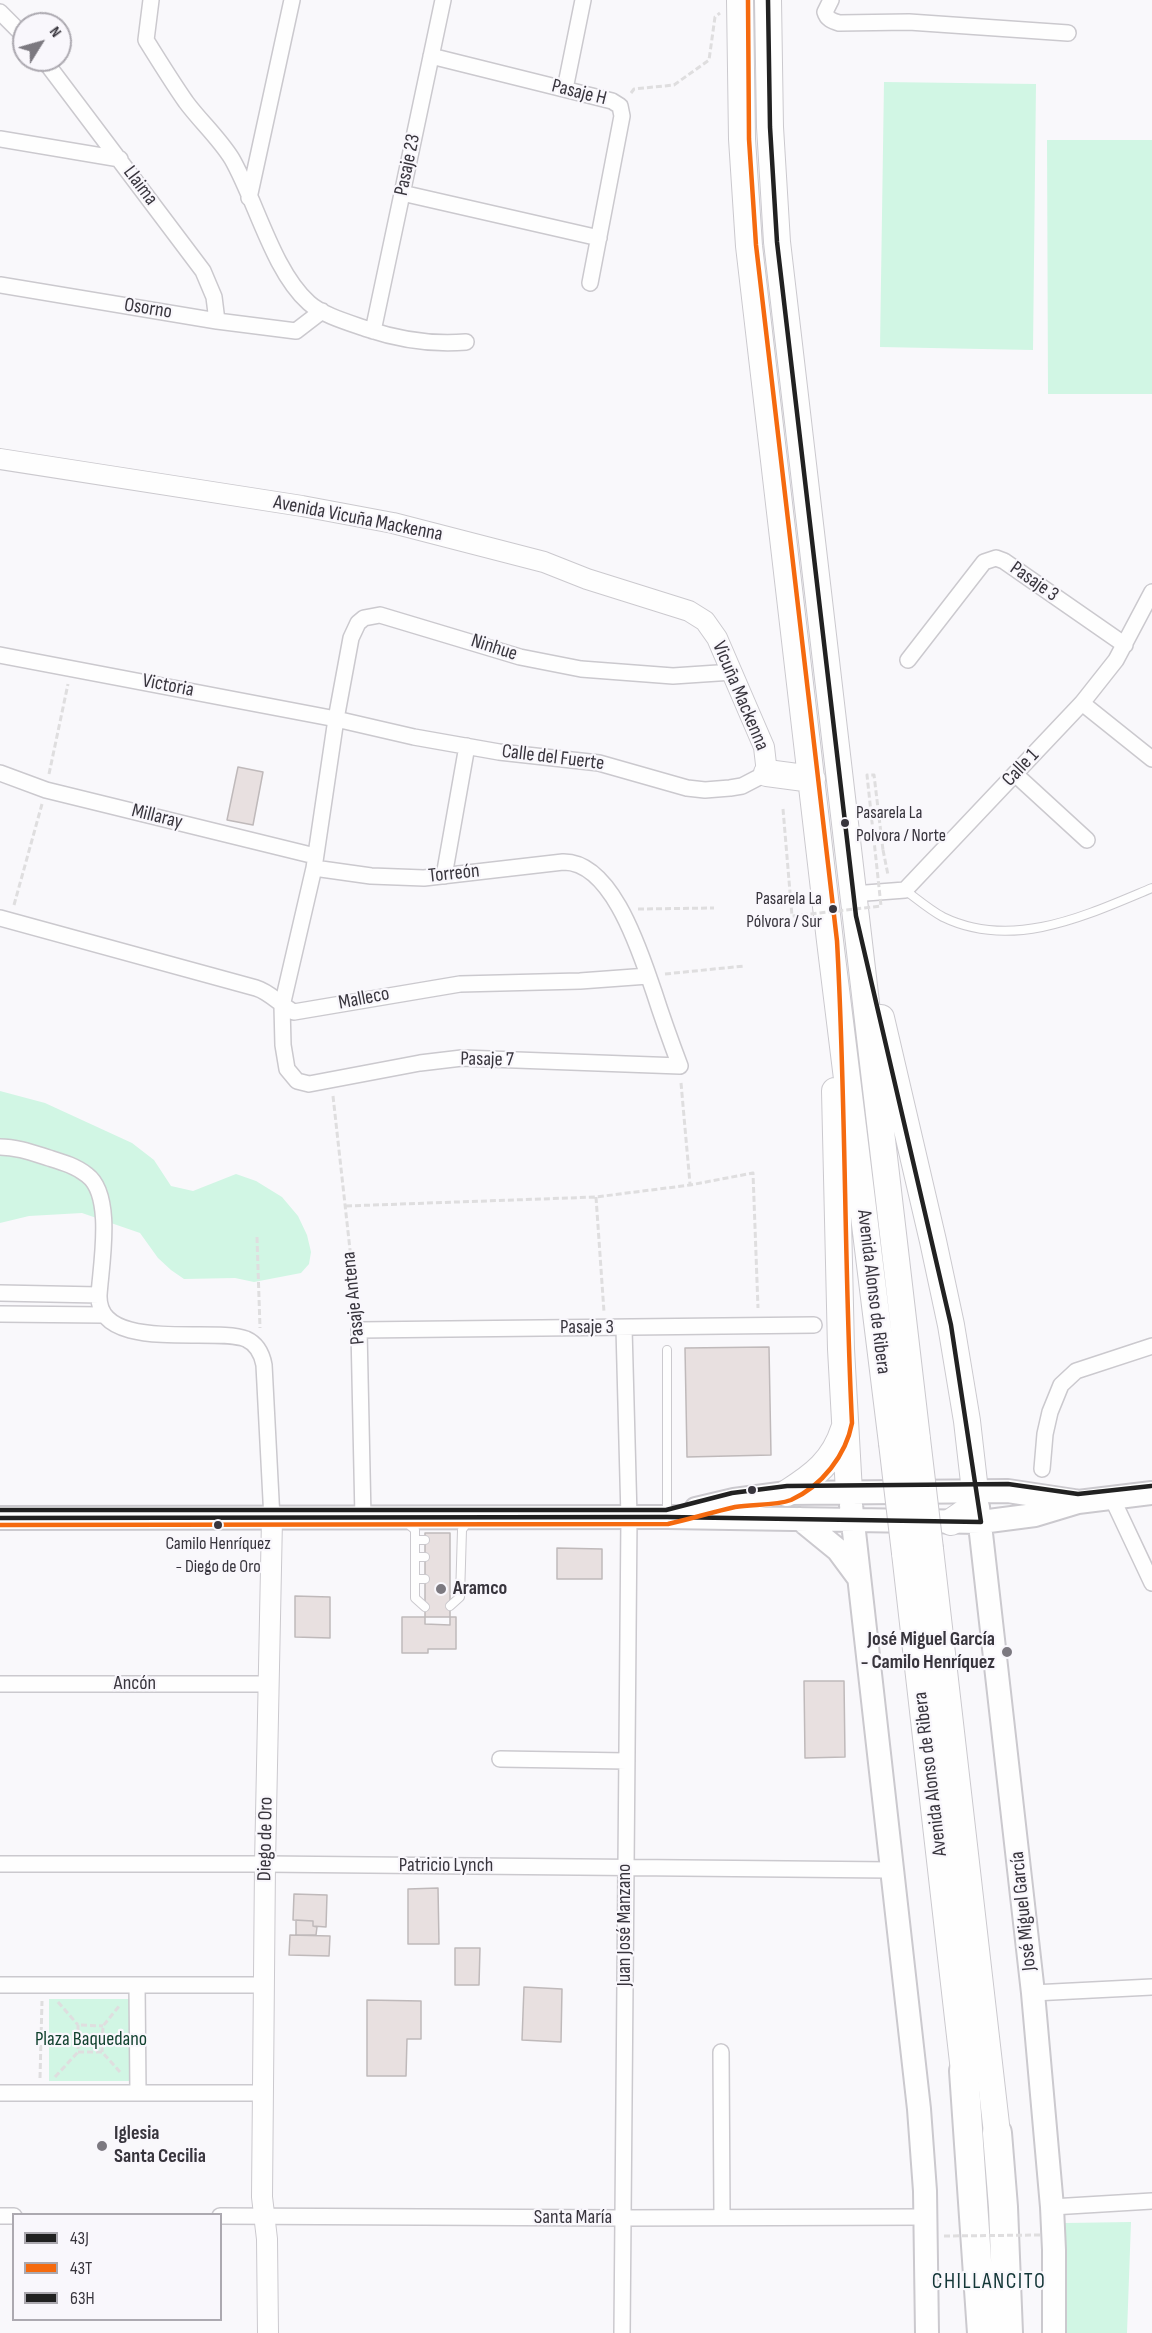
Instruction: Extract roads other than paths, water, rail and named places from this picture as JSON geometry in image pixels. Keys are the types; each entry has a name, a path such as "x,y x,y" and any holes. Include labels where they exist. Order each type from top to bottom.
{"highway":[{"name":"Avenida Alonso de Ribera","path":"768,0 773,185 854,905 904,1441"},
{"name":"Avenida Alonso de Ribera","path":"732,5 745,193 830,940 904,1441 997,2133 1009,2325"},
{"path":"767,773 812,779"},
{"path":"854,905 936,1251 963,1400 975,1491 967,1511 951,1522"},
{"path":"830,940 836,1050 834,1112 841,1349 849,1492"},
{"path":"787,1492 808,1480 827,1462 837,1447 845,1423"},
{"name":"Avenida Alonso de Ribera","path":"918,1551 964,2071 982,2333"},
{"path":"964,2333 975,2209"}],"main road":[{"name":"José Miguel García","path":"975,1491 981,1522 1033,1993 1052,2207 1054,2333"},
{"path":"667,1517 734,1500 787,1492 1016,1491 1078,1502"},
{"path":"849,1492 854,1520 858,1578 919,2109 926,2217 927,2333"},
{"path":"854,1520 865,1502 879,1492"},
{"path":"0,1518 667,1517 981,1522 1035,1515 1078,1502 1152,1493"},
{"path":"800,1519 838,1550 858,1578"}],"street":[{"path":"152,0 146,40 186,102 226,150 241,174 249,198 290,280 309,304 322,312 373,331 413,341 438,344 466,342"},
{"path":"249,198 292,0"},
{"name":"Pasaje 23","path":"373,331 443,0"},
{"path":"565,89 583,0"},
{"path":"831,0 825,12 826,16 831,21 839,23 909,22 1068,33"},
{"path":"0,12 12,24"},
{"name":"Pasaje H","path":"431,56 612,101 620,106 622,116 590,283"},
{"name":"Llaima","path":"53,72 203,271 213,297 217,321"},
{"path":"0,139 120,159"},
{"path":"402,193 599,238"},
{"name":"Osorno","path":"0,285 217,321 296,331 322,312"},
{"name":"Avenida Vicuña Mackenna","path":"0,459 302,506 393,523 544,562 587,579 689,611 705,621"},
{"name":"Pasaje 3","path":"908,660 984,562 996,558 1004,561 1125,645"},
{"name":"Calle 1","path":"905,890 1082,703 1116,660 1152,592"},
{"name":"Ninhue","path":"336,719 354,630 363,618 374,615 463,638 520,657 582,669 673,676 733,672"},
{"name":"Vicuña Mackenna","path":"705,621 712,629 733,672 764,747 767,773"},
{"name":"Victoria","path":"0,655 336,719"},
{"path":"1082,703 1152,759"},
{"path":"282,1006 314,862 336,719"},
{"name":"Calle del Fuerte","path":"336,719 467,746 599,763 696,790 742,786 767,773"},
{"path":"444,876 467,746"},
{"name":"Millaray","path":"0,773 46,790 314,862"},
{"path":"1015,774 1087,840"},
{"name":"Torreón","path":"314,862 370,876 406,878 444,876 563,862 578,864 591,873 621,909 636,938 648,976"},
{"path":"854,905 905,890"},
{"name":"Malleco","path":"0,918 263,990 282,1006 294,1012 460,984 580,981 648,976"},
{"name":"Pasaje 7","path":"282,1006 283,1045 287,1069 297,1081 309,1084 420,1063 462,1058 680,1066 648,976"},
{"path":"0,1147 12,1147 66,1163 88,1175 99,1192 104,1208 99,1304 104,1316 0,1314"},
{"path":"0,1293 99,1295"},
{"name":"Diego de Oro","path":"104,1316 119,1325 150,1333 180,1336 234,1336 246,1339 256,1346 263,1357 272,1519 265,1864 262,2197 267,2239 268,2333"},
{"name":"Pasaje 3","path":"359,1330 814,1324"},
{"name":"Juan José Manzano","path":"622,2333 629,1517 624,1328"},
{"name":"Pasaje Antena","path":"359,1330 363,1518"},
{"path":"1042,1469 1045,1434 1050,1412 1061,1385 1076,1371 1152,1346"},
{"path":"1112,1498 1152,1583"},
{"name":"Ancón","path":"0,1683 270,1684"},
{"path":"500,1759 627,1761"},
{"name":"Patricio Lynch","path":"0,1864 891,1870"},
{"path":"0,1985 264,1985"},
{"path":"137,1985 138,2093"},
{"path":"1033,1993 1152,1987"},
{"path":"721,2052 722,2217"},
{"path":"0,2093 263,2093"},
{"path":"1052,2207 1152,2201"},
{"name":"Santa María","path":"222,2216 926,2217"}],"lane":[{"path":"905,890 942,917 968,926 997,932 1040,929 1100,909 1152,888"},
{"path":"667,1350 667,1517"},
{"path":"450,1606 460,1597 462,1530 471,1517"},
{"path":"402,1518 415,1530 415,1598 425,1606"},
{"path":"415,1540 425,1540"},
{"path":"450,1540 461,1540"},
{"path":"415,1557 425,1557"},
{"path":"450,1557 461,1557"},
{"path":"415,1579 425,1579"},
{"path":"450,1580 460,1580"}],"place":[{"name":"Pasarela La Polvora / Norte","path":"845,823"},
{"name":"Pasarela La Pólvora / Sur","path":"833,909"},
{"name":"Camilo Henríquez - Diego de Oro","path":"218,1525"},
{"name":"Aramco","path":"441,1589"},
{"name":"José Miguel García - Camilo Henríquez","path":"1007,1652"},
{"name":"Iglesia Santa Cecilia","path":"102,2146"}],"district":[{"name":"CHILLANCITO","path":"989,2282"}],"park label":[{"name":"Plaza Baquedano","path":"91,2040"}]}
